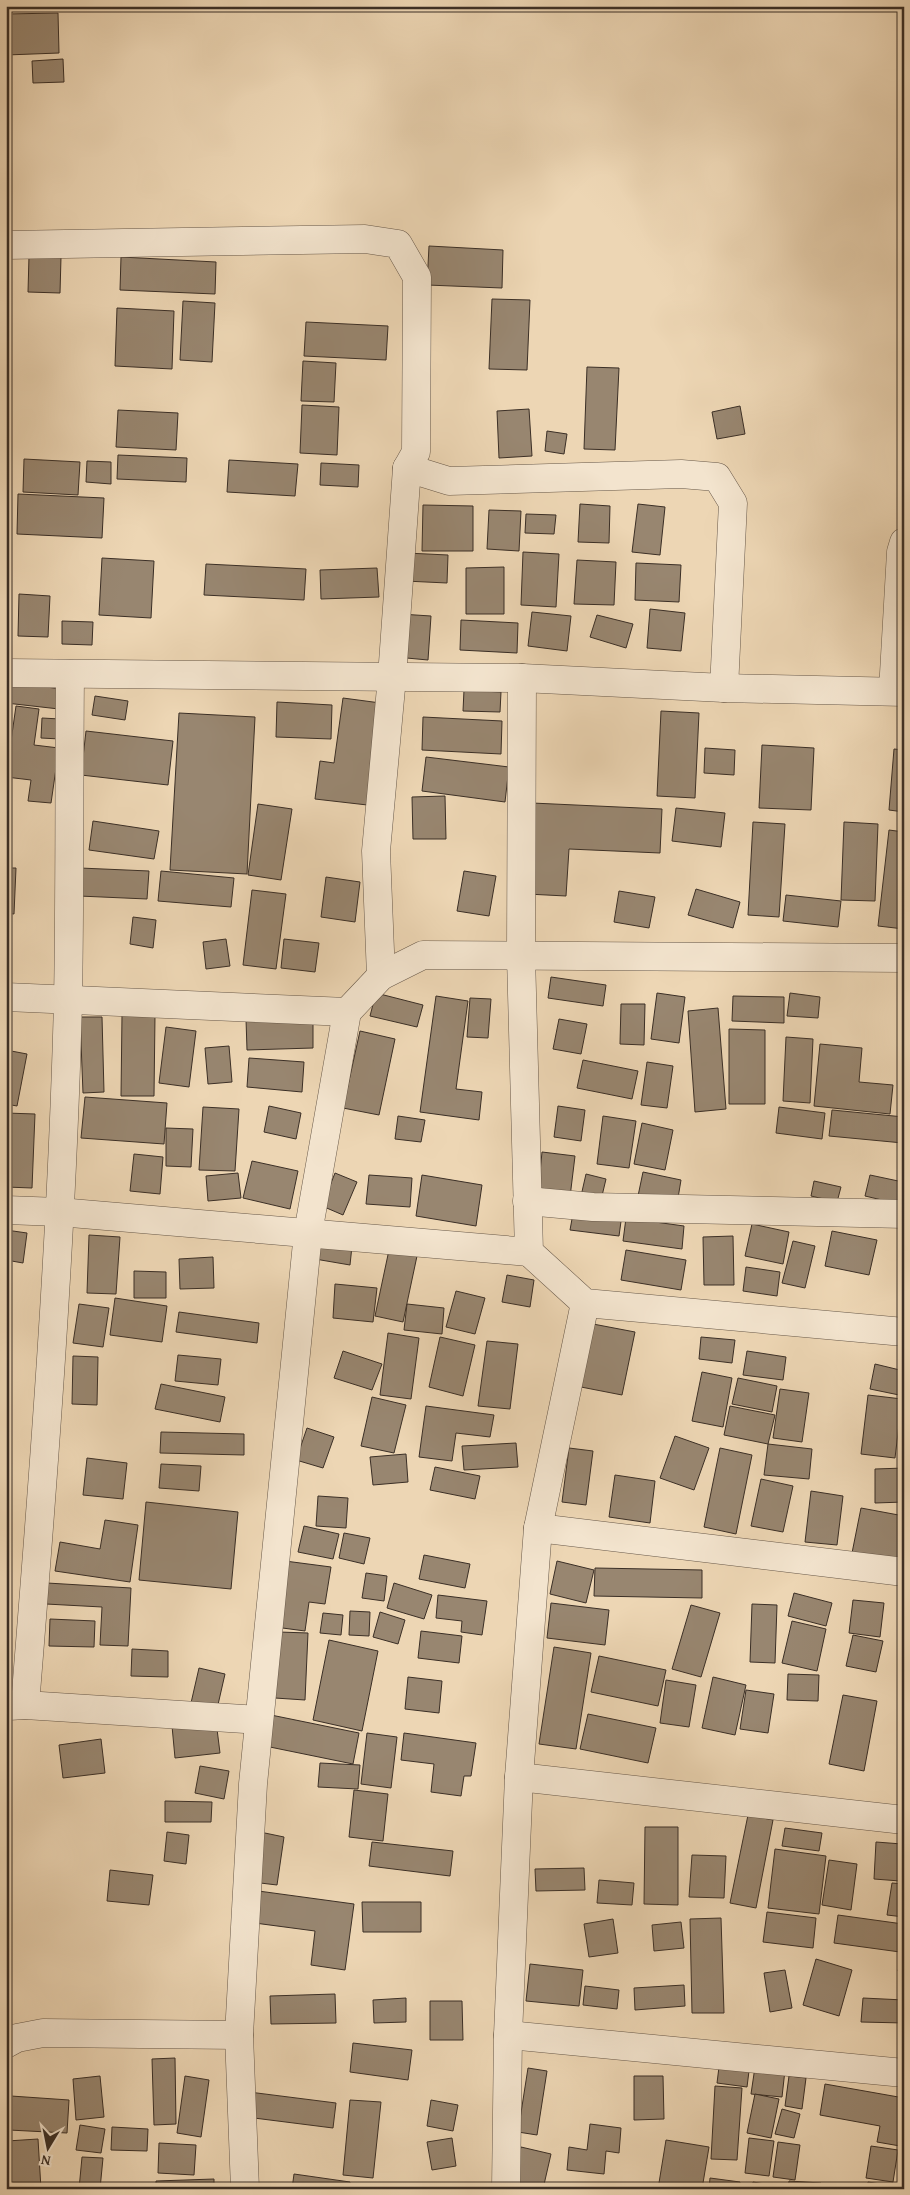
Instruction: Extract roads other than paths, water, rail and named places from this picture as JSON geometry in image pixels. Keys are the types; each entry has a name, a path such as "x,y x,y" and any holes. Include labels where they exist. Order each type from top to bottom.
{"street":[{"path":"6,245 364,239 398,244 417,277 416,452 407,468 392,677 376,851 381,976"},
{"path":"407,468 449,481 681,474 717,477 733,503 724,688"},
{"path":"6,673 522,678 724,688 898,692 901,552 904,542"},
{"path":"70,674 68,1001 60,1212 41,1514 16,1706 259,1720"},
{"path":"522,678 521,956 529,1252"},
{"path":"246,2189 239,2036 259,1720 308,1234 347,1012 381,976 423,955 904,958"},
{"path":"6,997 347,1012"},
{"path":"527,1201 593,1207 904,1214"},
{"path":"6,1210 60,1212 529,1252 585,1303 904,1332"},
{"path":"506,2189 508,2035 519,1777 538,1528 585,1303"},
{"path":"538,1528 904,1572"},
{"path":"519,1777 904,1820"},
{"path":"6,2044 17,2038 43,2033 239,2036"},
{"path":"508,2035 904,2073"}]}
